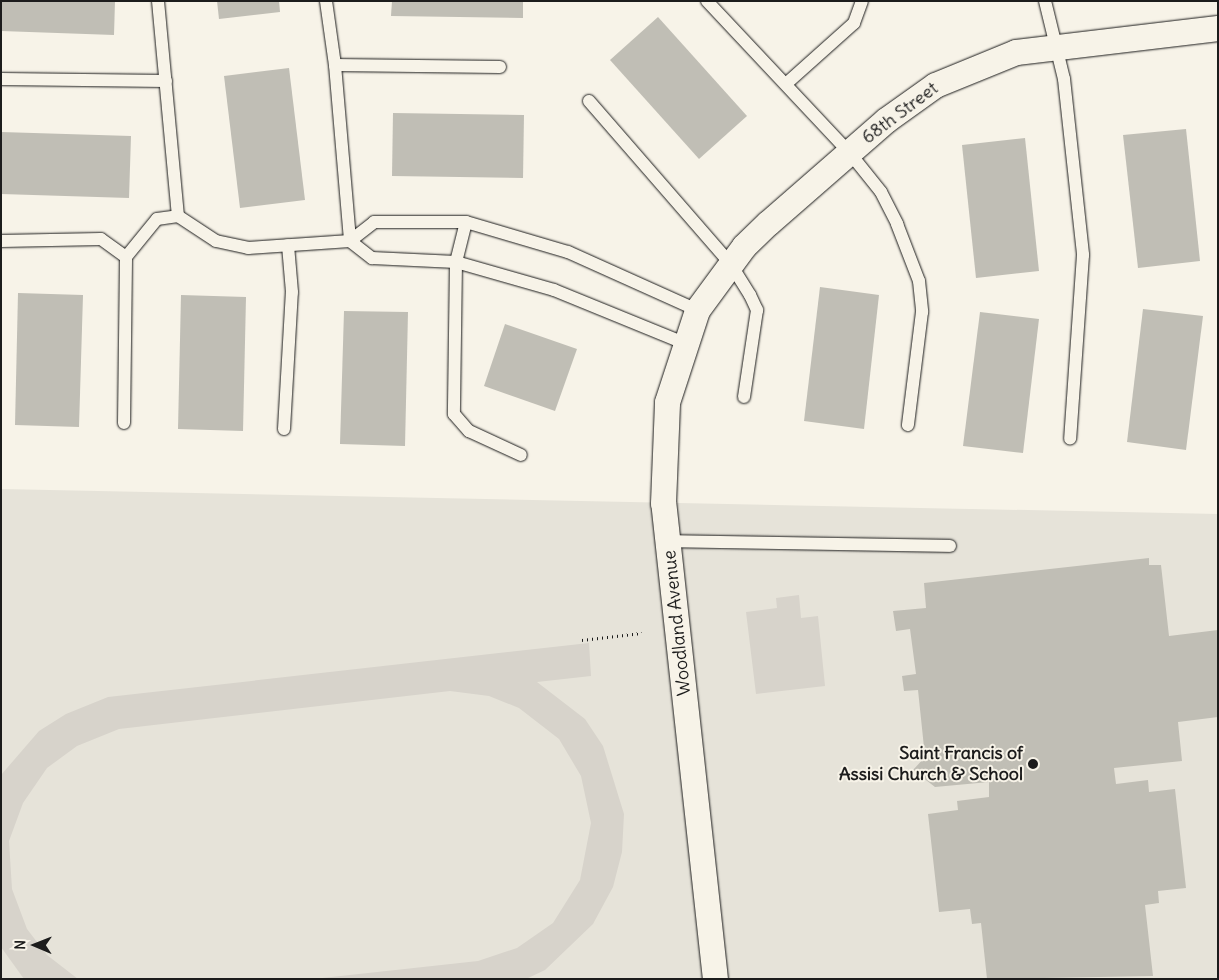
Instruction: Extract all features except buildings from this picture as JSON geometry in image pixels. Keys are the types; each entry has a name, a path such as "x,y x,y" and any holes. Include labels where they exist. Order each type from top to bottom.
{"street":[{"name":"68th Street","path":"724,271 850,152 935,85 1016,52 1058,45 1218,28"},
{"name":"Woodland Avenue","path":"715,979 667,541 662,446 667,402 684,343 697,310 724,271"}],"lane":[{"path":"158,1 178,216"},
{"path":"326,1 335,65 350,241 372,258 456,262 554,290 684,343"},
{"path":"707,1 850,152 881,192 919,281 922,312 908,425"},
{"path":"786,83 854,23 862,1"},
{"path":"1045,1 1058,45 1084,255 1070,439"},
{"path":"335,65 500,67"},
{"path":"1,79 166,82"},
{"path":"589,101 757,310 744,397"},
{"path":"124,423 126,257 158,219 178,216 216,241 248,248 350,241 374,222 466,222 568,252 697,310"},
{"path":"466,222 456,262 454,414 469,430 521,455"},
{"path":"1,241 101,239 126,257"},
{"path":"284,429 292,292 288,245"},
{"path":"667,541 950,546"}],"path":[{"path":"582,640 642,634"}],"shaded area":[{"path":"1,489 1218,514 1218,979 1,979"},
{"path":"799,595 801,618 818,616 825,686 756,694 746,612 777,608 776,598"},
{"path":"589,643 591,676 537,682 585,719 603,746 624,814 622,852 613,887 593,924 545,970 526,979 313,979 478,961 517,948 553,923 580,880 591,823 581,776 559,739 519,708 489,696 450,691 119,729 77,746 47,768 23,803 9,841 12,889 27,929 47,955 78,979 24,979 1,947 1,775 39,731 66,714 108,697"}],"place":[{"name":"Saint Francis of Assisi Church & School","path":"1033,764"}]}
